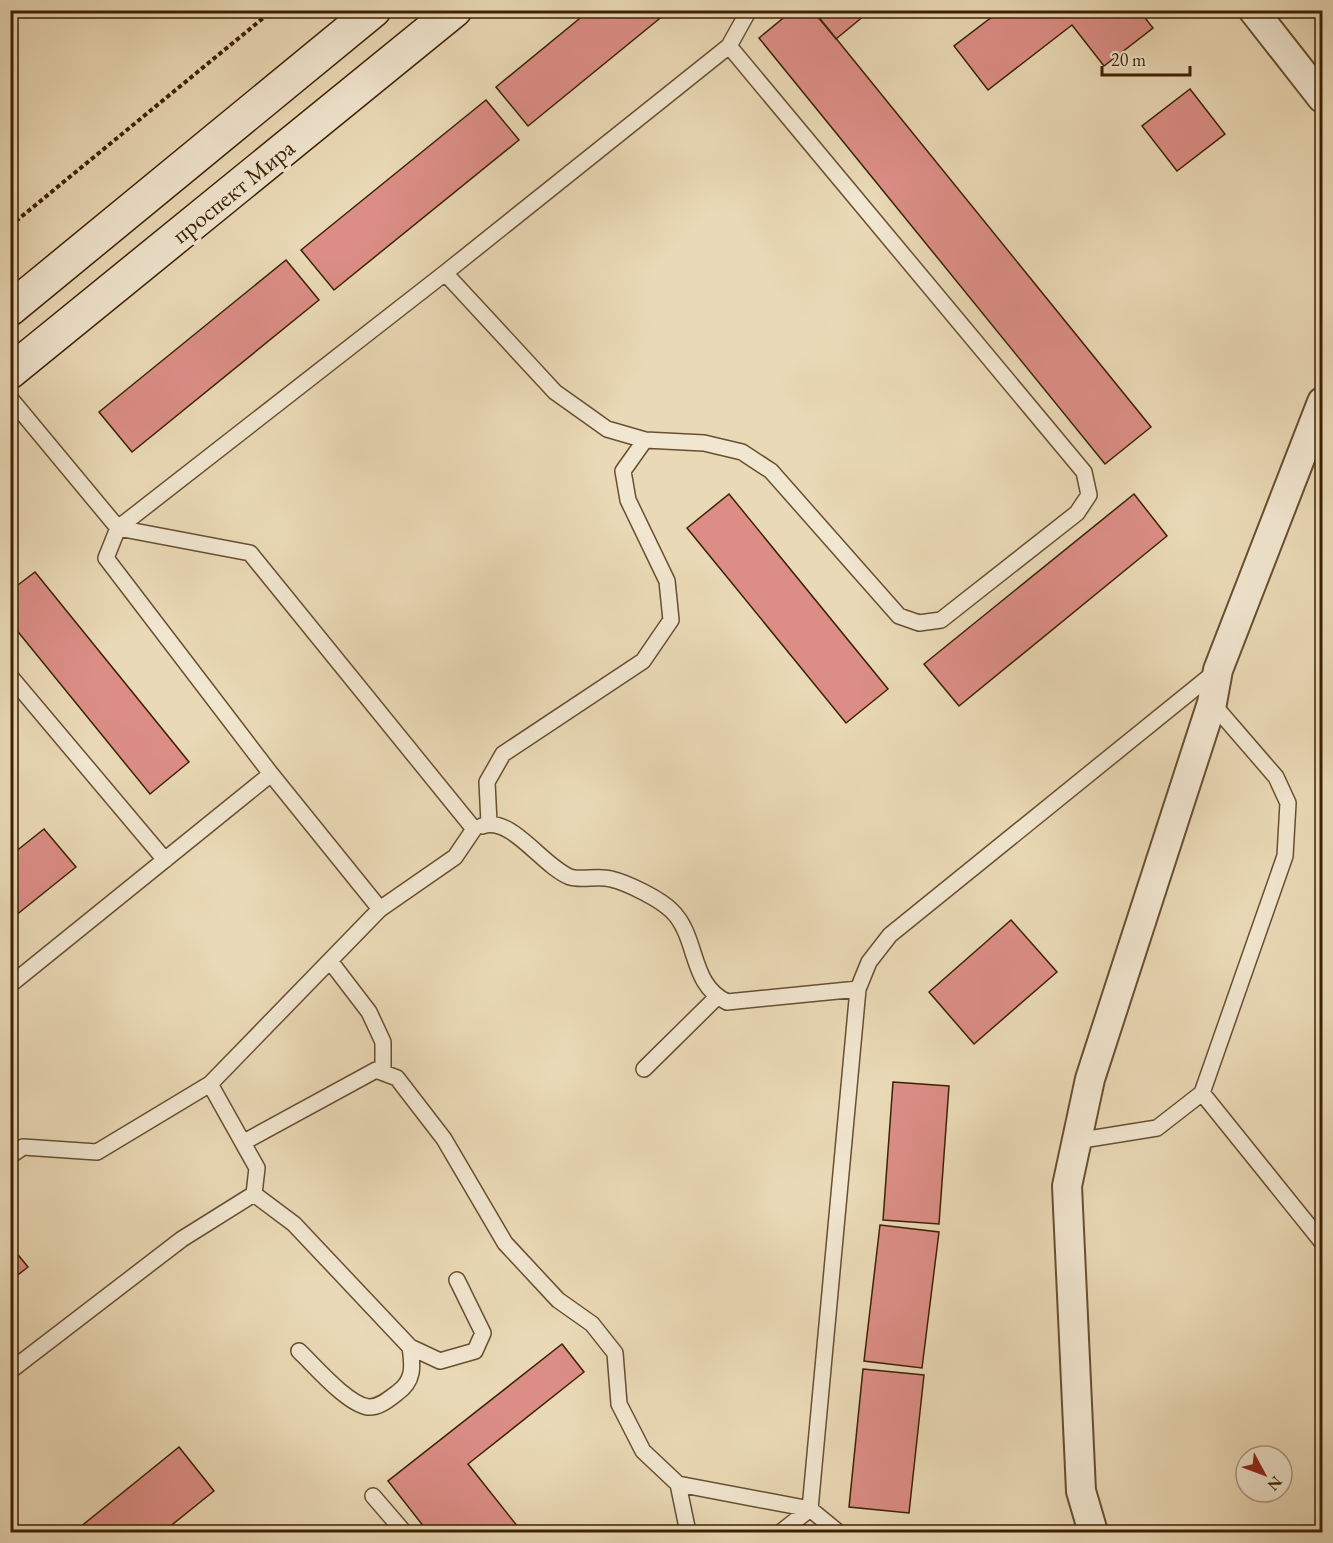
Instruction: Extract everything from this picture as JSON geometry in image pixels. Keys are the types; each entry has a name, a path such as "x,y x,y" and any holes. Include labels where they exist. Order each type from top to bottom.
{"main road":[{"name":"проспект Мира","path":"10,309 374,10"},
{"name":"проспект Мира","path":"10,372 455,10"}],"street":[{"path":"1253,10 1323,98"},
{"path":"1093,1533 1081,1491 1077,1366 1068,1259 1067,1186 1076,1141 1090,1079 1212,703 1218,670 1323,402"}],"lane":[{"path":"380,909 271,774 106,558 118,528 445,273 729,46 749,10"},
{"path":"445,273 555,392 607,429 645,440 704,443 742,453 771,471 899,616 920,623 941,620 1077,513 1089,495 1084,472 729,46"},
{"path":"10,398 118,528 250,553 474,829"},
{"path":"489,824 487,782 503,754 643,661 671,620 667,581 628,500 623,471 645,440"},
{"path":"781,1533 810,1509 858,989 869,962 890,935 1218,670"},
{"path":"10,676 165,860"},
{"path":"1076,1141 1157,1128 1202,1093 1285,856 1288,803 1276,777 1212,703"},
{"path":"10,985 271,774"},
{"path":"10,1156 22,1147 97,1152 210,1084 380,909 455,856 474,829 489,824 507,828 541,859 571,877 610,878 659,900 673,911 685,929 699,975 717,997 727,1002 858,989"},
{"path":"330,961 369,1012 382,1042 383,1071"},
{"path":"644,1069 717,997"},
{"path":"244,1142 376,1070 383,1071 402,1084 444,1139 505,1243 558,1300 592,1324 615,1353 619,1404 642,1450 678,1484 810,1509 838,1533"},
{"path":"210,1084 257,1168 254,1194"},
{"path":"1202,1093 1323,1242"},
{"path":"254,1194 294,1224 410,1347 440,1361 475,1351 483,1333 457,1280"},
{"path":"10,1371 182,1239 254,1194"},
{"path":"298,1351 350,1398 368,1407 382,1404 408,1385 413,1366 410,1347"},
{"path":"678,1484 688,1533"},
{"path":"373,1496 404,1533"}],"path":[{"path":"10,226 273,10"}],"building":[{"path":"590,10 670,10 528,126 496,87"},
{"path":"793,10 813,10 1151,427 1105,464 759,38"},
{"path":"827,10 871,10 836,39 818,17"},
{"path":"1001,10 1139,10 1153,28 1104,66 1072,25 988,90 954,46"},
{"path":"1190,89 1225,134 1177,171 1142,126"},
{"path":"486,100 519,140 334,290 301,250"},
{"path":"286,260 319,300 132,452 99,412"},
{"path":"729,494 888,689 846,723 687,528"},
{"path":"1134,494 1167,536 959,706 924,664"},
{"path":"35,572 189,762 150,794 10,622 10,591"},
{"path":"44,829 76,867 10,920 10,856"},
{"path":"1011,920 1057,972 974,1044 929,992"},
{"path":"893,1082 949,1086 939,1224 883,1220"},
{"path":"880,1225 939,1232 922,1368 864,1361"},
{"path":"10,1245 28,1267 10,1281"},
{"path":"562,1344 584,1372 468,1464 522,1532 428,1532 388,1481"},
{"path":"863,1369 924,1375 909,1513 849,1507"},
{"path":"179,1447 214,1491 163,1532 74,1532"}]}
